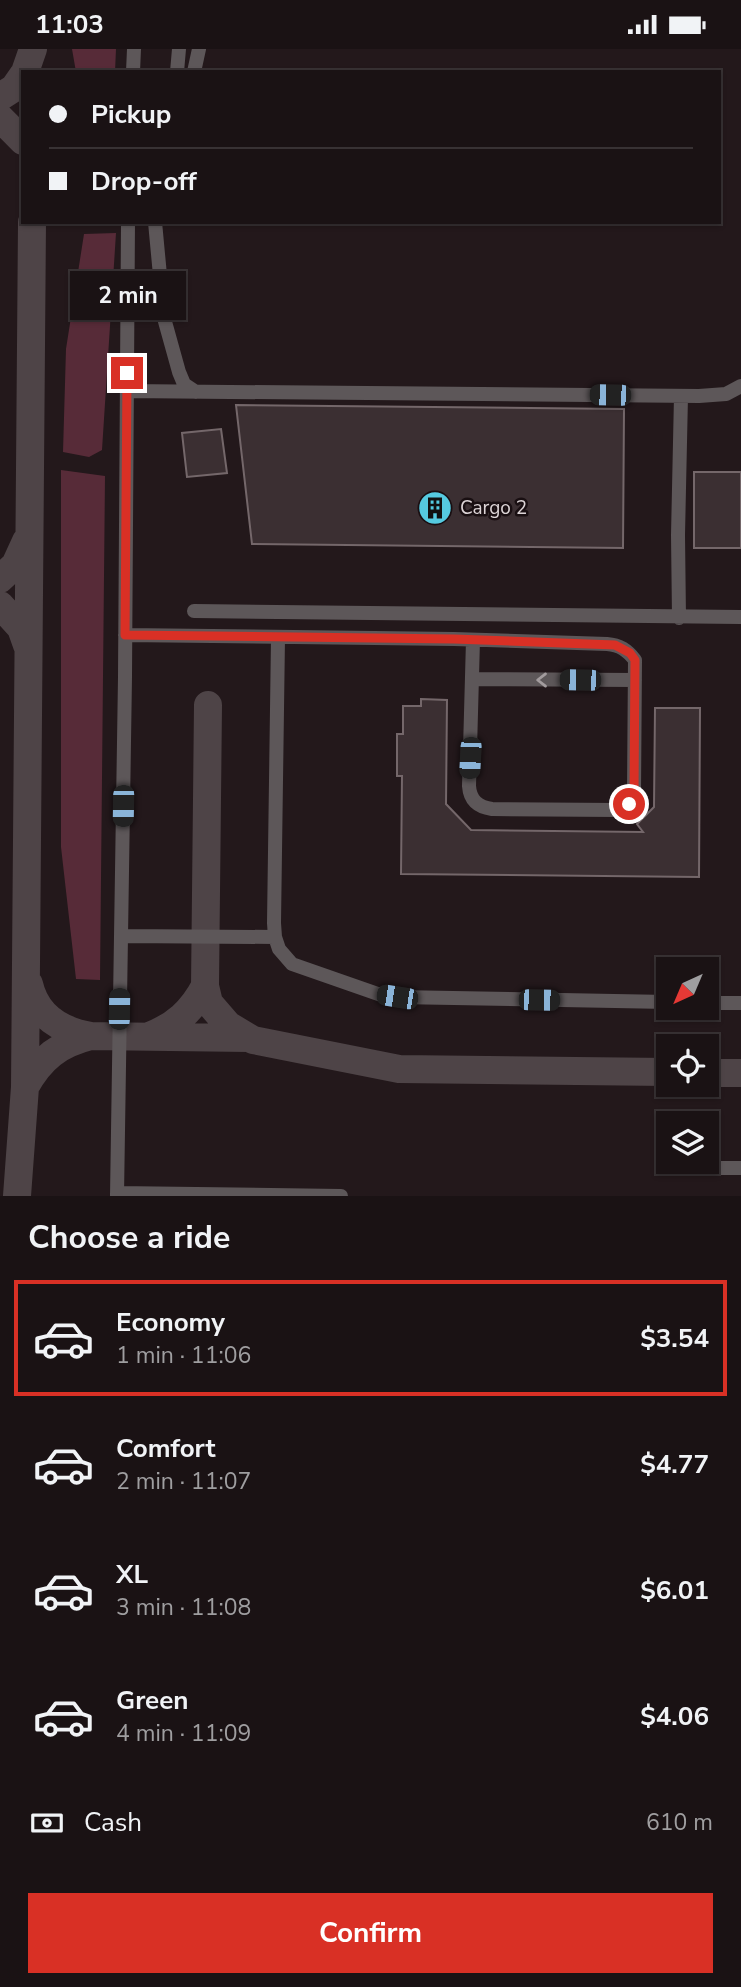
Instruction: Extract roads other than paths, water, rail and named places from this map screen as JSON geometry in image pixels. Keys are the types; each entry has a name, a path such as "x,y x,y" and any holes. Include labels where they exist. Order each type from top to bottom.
{"lane":[{"path":"133,70 134,49"},
{"path":"177,70 179,49"},
{"path":"194,70 199,49"},
{"path":"128,224 117,1194 341,1196"},
{"path":"155,224 164,318 178,372 184,384 196,391"},
{"path":"127,391 681,396 726,394 741,386"},
{"path":"679,618 681,396"},
{"path":"194,611 741,617"},
{"path":"125,635 473,639 615,645 630,653 635,660 634,793 629,804 618,810 504,810 478,805 470,793 473,639"},
{"path":"278,638 275,937 285,957 292,964 378,994 433,998 656,1002"},
{"path":"472,679 635,680"},
{"path":"121,936 275,937"},
{"path":"719,1003 741,1003"},
{"path":"719,1168 741,1168"}],"place":[{"name":"Cargo 2","path":"435,508"}]}
